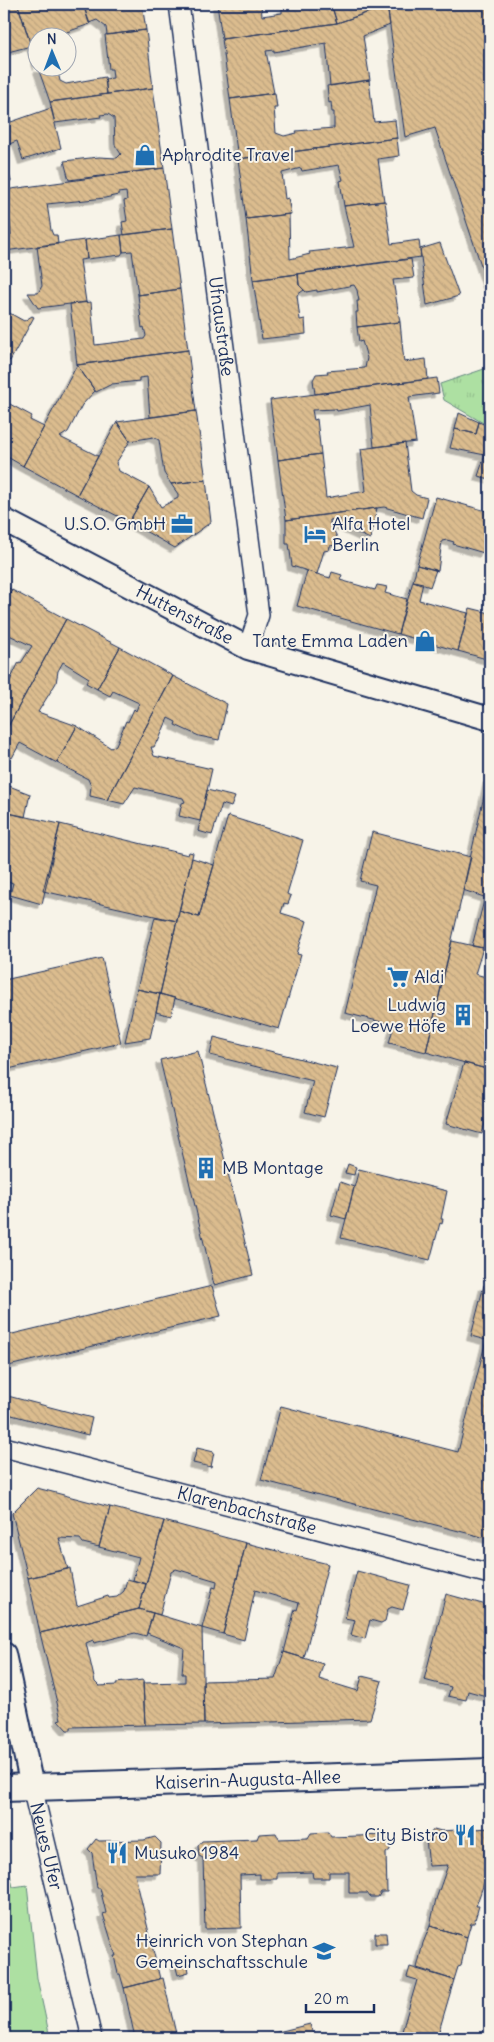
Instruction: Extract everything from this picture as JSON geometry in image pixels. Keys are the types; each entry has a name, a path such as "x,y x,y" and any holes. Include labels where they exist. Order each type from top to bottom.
{"main road":[{"name":"Kaiserin-Augusta-Allee","path":"4,1788 490,1772"}],"street":[{"name":"Ufnaustraße","path":"179,4 259,615 248,648"},
{"name":"Huttenstraße","path":"4,520 248,648 490,719"},
{"name":"Klarenbachstraße","path":"4,1447 490,1574"},
{"name":"Neues Ufer","path":"4,1654 32,1787 92,2038"}],"green space":[{"path":"490,367 490,427 444,400 440,384"},
{"path":"4,1850 13,1887 27,1885 37,1978 50,2038 12,2038 4,2003"}],"building":[{"path":"83,4 90,24 78,28 28,28 28,36 18,5"},
{"path":"83,4 142,4 146,30 107,35 106,27 97,20 89,23"},
{"path":"217,4 261,4 262,16 282,13 282,8 292,6 292,4 331,4 337,23 222,39"},
{"path":"331,4 387,4 387,6 337,23"},
{"path":"387,4 490,4 490,285 488,286 435,128 405,137"},
{"path":"18,5 28,37 28,47 4,53 4,9"},
{"path":"387,6 390,25 363,36 370,80 330,86 326,43 274,52 274,50 266,51 274,93 230,99 222,39 337,23"},
{"path":"146,30 153,88 107,94 105,79 113,78 112,69 109,69 105,35"},
{"path":"105,77 107,94 50,102 42,78 59,78 60,81 66,84"},
{"path":"369,80 374,122 395,120 397,138 238,159 230,99 275,93 277,108 274,108 276,133 284,136 297,133 296,131 334,128 334,112 332,112 331,102 329,103 327,86"},
{"path":"153,88 164,168 69,180 64,161 99,157 117,158 121,154 115,145 114,118 108,114 100,115 101,117 55,123 50,102"},
{"path":"4,92 11,122 51,108 61,148 23,160 17,141 4,146"},
{"path":"397,138 399,156 378,159 384,201 344,206 340,181 343,180 339,165 302,171 301,168 282,173 285,199 288,198 291,214 246,219 238,159"},
{"path":"4,158 11,181 4,183"},
{"path":"164,168 172,229 124,235 122,222 127,221 124,201 127,200 126,192 118,193 118,195 105,198 47,204 51,230 53,235 57,235 58,244 4,251 4,237 11,235 10,223 4,207 4,190"},
{"path":"385,201 391,244 419,240 421,257 253,280 246,219 289,214 290,259 310,254 309,252 354,247 344,206"},
{"path":"172,229 180,289 138,295 132,251 123,252 121,235"},
{"path":"121,235 123,252 121,255 87,259 85,240"},
{"path":"85,240 87,259 80,260 86,302 38,308 28,293 38,293 42,286 37,246"},
{"path":"440,243 459,296 427,305 420,249"},
{"path":"411,259 414,278 393,280 400,322 357,327 356,312 358,312 357,301 359,301 354,285 317,292 317,290 306,292 299,285 298,274"},
{"path":"298,274 299,285 304,290 297,295 300,320 305,319 306,334 262,339 253,280"},
{"path":"180,289 188,350 77,365 70,304 91,302 95,345 144,339 146,336 144,327 142,328 138,295"},
{"path":"4,310 24,321 32,316 34,317 10,361 4,358"},
{"path":"400,322 404,362 426,359 428,379 315,394 313,380 316,374 328,373 327,371 365,368 367,358 362,341 359,342 357,327"},
{"path":"188,350 196,411 150,417 147,377 139,378 139,381 112,384 96,392 77,365"},
{"path":"77,365 95,391 82,405 68,432 60,437 98,456 77,495 23,466"},
{"path":"437,378 439,393 409,397 416,442 374,447 370,405 337,411 336,409 312,410 314,420 317,419 321,454 278,460 270,400"},
{"path":"6,402 32,416 30,420 44,427 23,466 4,455"},
{"path":"196,411 206,480 171,484 164,473 159,440 153,437 130,441 117,422"},
{"path":"459,413 479,422 476,434 455,429"},
{"path":"117,422 130,441 116,463 119,471 149,487 129,522 77,495"},
{"path":"479,422 490,427 490,479 478,476 485,455 450,448 455,429 476,434"},
{"path":"405,443 411,491 416,495 427,498 422,518 384,507 286,520 278,460 321,454 326,498 366,491 361,449"},
{"path":"206,480 211,522 175,548 129,522 149,487 161,507 178,498 178,494 171,484"},
{"path":"436,497 490,512 490,535 484,553 453,544 454,542 447,540 442,541 438,571 417,565"},
{"path":"377,508 370,539 340,525 340,519 330,520 330,527 332,527 339,541 335,545 330,546 329,550 324,551 317,574 292,566 289,544 286,544 286,520"},
{"path":"417,565 436,570 430,587 413,581"},
{"path":"307,571 330,578 332,572 342,575 340,580 375,590 377,585 387,587 385,593 407,599 398,634 297,606"},
{"path":"413,581 423,583 419,600 468,613 458,651 398,634"},
{"path":"4,585 12,590 4,606"},
{"path":"12,590 66,619 4,734 4,693 19,662 21,663 32,646 5,633 4,635 4,606"},
{"path":"470,608 490,613 490,660 458,651"},
{"path":"66,619 120,647 97,689 86,683 89,678 63,662 58,671 56,683 38,712 77,726 57,763 20,743 12,758 4,754 4,734"},
{"path":"120,647 173,676 107,800 90,796 91,786 88,779 57,763 77,726 111,748 116,745 126,721 128,722 134,709 136,711 139,703 113,691 110,696 97,689"},
{"path":"173,676 227,704 219,740 199,736 175,725 176,722 168,718 158,742 154,747 151,747 154,756 212,769 200,821 179,816 182,803 185,802 183,798 135,787 124,804 107,800"},
{"path":"488,778 490,779 490,899 463,890"},
{"path":"4,784 30,794 25,817 4,812"},
{"path":"207,790 235,797 231,807 222,804 212,835 198,831"},
{"path":"4,812 60,824 42,904 10,895 13,883 4,881"},
{"path":"228,816 303,840 287,894 291,896 288,904 284,903 281,913 307,921 297,954 301,955 279,1029 160,994 179,911 199,917"},
{"path":"60,824 188,855 189,852 193,853 177,921 43,891"},
{"name":"Aldi","path":"372,832 471,857 426,1052 389,1043 394,1025 345,1013 376,885 360,881"},
{"path":"192,858 214,865 199,917 179,911"},
{"path":"485,897 490,899 490,921 483,948 472,946"},
{"path":"155,917 177,921 160,994 137,989"},
{"name":"Ludwig Loewe Höfe","path":"452,941 483,948 475,974 490,978 490,1070 426,1052"},
{"path":"102,958 121,1043 4,1070 4,980"},
{"path":"137,989 160,994 156,1012 150,1038 125,1042"},
{"path":"160,994 175,998 171,1016 156,1012"},
{"path":"214,1037 337,1068 324,1117 305,1112 313,1081 210,1055"},
{"name":"MB Montage","path":"198,1051 253,1275 214,1285 160,1060"},
{"path":"464,1063 490,1070 490,1105 482,1134 446,1124"},
{"path":"348,1164 356,1167 354,1175 345,1173"},
{"path":"359,1169 447,1191 441,1219 443,1219 442,1224 440,1223 430,1260 341,1238"},
{"path":"340,1182 354,1187 346,1219 331,1215"},
{"path":"484,1285 490,1287 490,1539 261,1480 281,1406 458,1452 486,1340 471,1336"},
{"path":"212,1286 221,1316 4,1367 4,1336"},
{"path":"4,1395 92,1418 88,1435 4,1413"},
{"path":"197,1448 214,1452 211,1467 193,1463"},
{"path":"37,1488 110,1507 99,1547 83,1543 80,1539 59,1538 68,1569 28,1578 12,1513"},
{"path":"110,1507 164,1521 146,1584 133,1580 139,1557 99,1547"},
{"path":"164,1521 246,1543 223,1634 202,1628 213,1587 216,1588 217,1581 176,1569 171,1572 160,1615 139,1609"},
{"path":"246,1543 328,1564 304,1658 284,1652 295,1609 297,1610 299,1603 255,1590 244,1640 223,1634"},
{"path":"70,1568 77,1606 108,1596 109,1598 117,1597 124,1591 127,1579 146,1584 139,1609 40,1633 28,1578"},
{"path":"357,1571 410,1585 403,1610 392,1607 388,1609 385,1621 381,1623 370,1620 365,1639 351,1635 355,1620 345,1618"},
{"path":"446,1594 490,1606 490,1697 468,1691 466,1700 448,1696 451,1687 424,1680"},
{"path":"139,1609 153,1613 146,1636 135,1633 94,1643 93,1640 86,1643 95,1682 99,1686 143,1680 145,1725 71,1727 71,1730 67,1730 58,1720 61,1719 40,1633"},
{"path":"153,1613 202,1628 204,1724 145,1725 143,1683 185,1682 185,1674 182,1674 184,1648 147,1633"},
{"path":"284,1652 323,1664 319,1679 358,1691 362,1676 382,1681 370,1719 204,1724 203,1681 275,1679"},
{"path":"490,1828 490,1858 487,1867 489,1869 476,1906 479,1906 474,1923 471,1923 467,1937 430,1926 436,1899 448,1865 429,1866 426,1839 434,1829 441,1831"},
{"path":"328,1832 331,1837 385,1835 386,1839 389,1840 390,1850 386,1853 387,1892 381,1892 378,1897 370,1897 367,1893 349,1893 349,1872 329,1872 329,1878 313,1878 312,1872 277,1873 277,1879 260,1879 260,1874 240,1875 241,1928 205,1929 203,1858 199,1856 198,1846 202,1841 257,1839 259,1834 276,1833 279,1839 308,1838 311,1833"},
{"path":"155,1837 161,1843 160,1874 135,1874 160,1979 124,1988 120,1974 118,1974 114,1956 116,1956 103,1914 106,1913 100,1888 97,1888 92,1853 88,1849 96,1839 99,1841 144,1840"},
{"path":"430,1926 467,1937 461,1966 458,1967 454,1980 417,1968 423,1943"},
{"path":"375,1933 386,1933 387,1944 375,1944"},
{"path":"187,1961 189,1972 178,1975 175,1964"},
{"path":"410,1967 454,1980 437,2038 400,2038 417,1980 407,1977"},
{"path":"163,1978 177,2038 135,2038 124,1988"},
{"path":"310,2024 314,2038 254,2038"}],"place":[{"name":"Aphrodite Travel","path":"145,155"},
{"name":"U.S.O. GmbH","path":"182,524"},
{"name":"Alfa Hotel Berlin","path":"315,534"},
{"name":"Tante Emma Laden","path":"425,641"},
{"name":"Aldi","path":"398,977"},
{"name":"Ludwig Loewe Höfe","path":"463,1015"},
{"name":"MB Montage","path":"206,1168"},
{"name":"City Bistro","path":"465,1835"},
{"name":"Musuko 1984","path":"117,1853"},
{"name":"Heinrich von Stephan Gemeinschaftsschule","path":"324,1951"}]}
